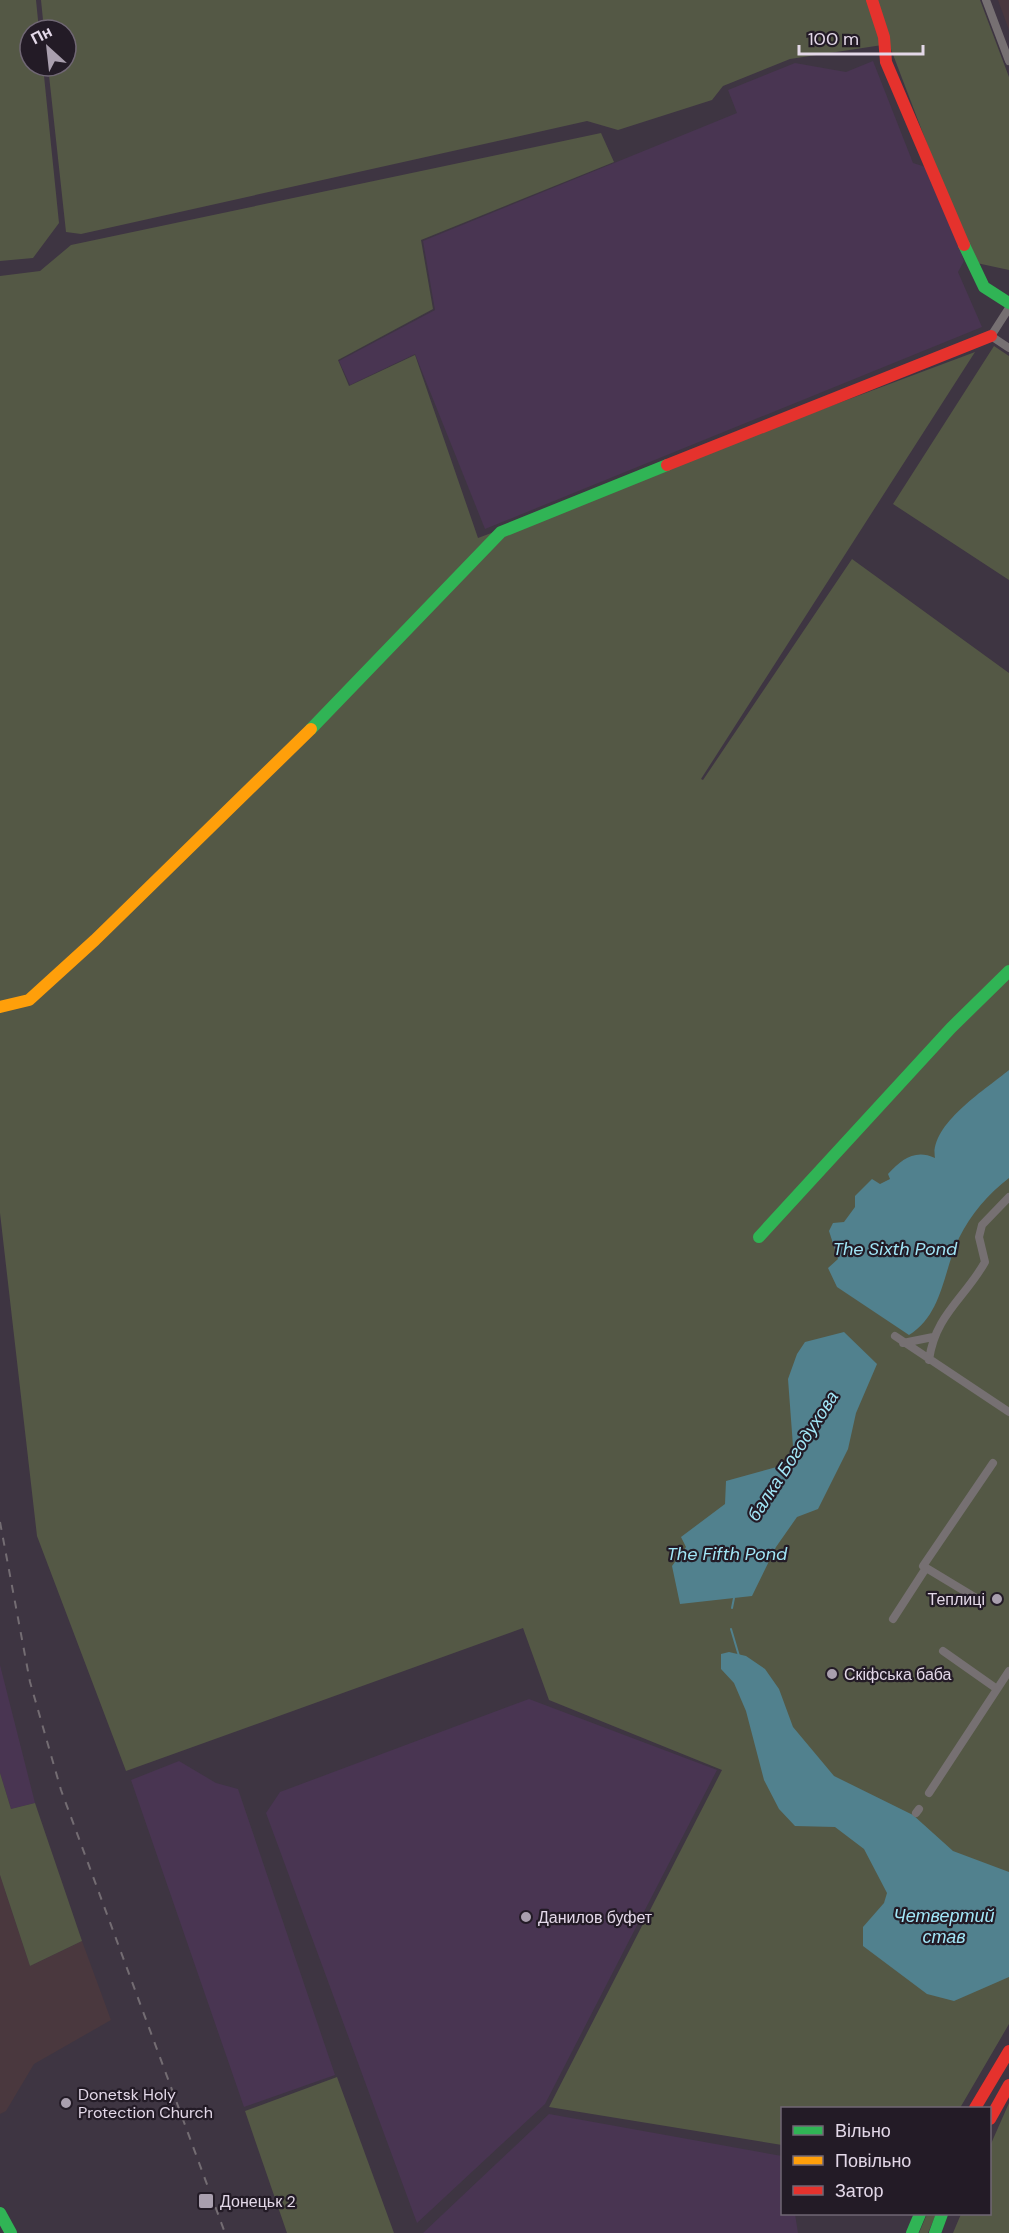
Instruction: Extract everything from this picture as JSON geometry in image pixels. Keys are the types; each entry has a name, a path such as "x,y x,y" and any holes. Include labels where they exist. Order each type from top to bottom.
{"street":[{"path":"872,0 884,38 886,62 927,154 973,269 984,287 1009,303"},
{"path":"986,0 1009,61"},
{"path":"0,1007 29,1000 95,940 310,730 501,532 991,336 1009,308"},
{"path":"991,336 1009,348"},
{"path":"759,1237 951,1028 1009,971"},
{"path":"929,1360 933,1337 954,1303 985,1262 980,1237 982,1225 1009,1197"},
{"path":"895,1336 1009,1412"},
{"path":"903,1343 933,1337"},
{"path":"976,1598 922,1566 993,1463"},
{"path":"893,1619 926,1568"},
{"path":"942,1651 998,1689"},
{"path":"929,1794 1009,1671"},
{"path":"976,2107 1009,2051"},
{"path":"991,2118 1009,2085"},
{"path":"0,2213 11,2233"},
{"path":"912,2233 920,2215"},
{"path":"935,2233 942,2215"}],"shaded area":[{"path":"998,0 1009,0 1009,30"},
{"path":"873,61 913,163 929,168 964,261 958,272 982,327 485,529 415,354 350,385 339,361 435,310 423,241 737,113 728,90 795,63 846,72"},
{"path":"0,1665 35,1803 11,1809 0,1773"},
{"path":"529,1699 717,1770 545,2104 417,2223 266,1813 280,1792"},
{"path":"179,1761 216,1783 238,1789 335,2075 244,2107 131,1780"},
{"path":"0,1875 30,1966 82,1941 111,2020 34,2064 6,2111 0,2114"},
{"path":"549,2114 781,2156 781,2215 795,2215 798,2233 423,2233"}],"green space":[{"path":"0,0 36,0 38,18 18,18 18,78 44,78 59,223 33,258 0,261"},
{"path":"41,0 980,0 1009,77 1009,270 972,262 889,44 790,59 723,86 712,100 618,130 587,121 81,234 66,232 49,78 78,78 78,18 43,18"},
{"path":"601,133 614,162 421,240 433,309 338,360 349,386 415,355 478,538 975,352 701,779 703,780 852,559 1009,673 1009,2024 961,2107 781,2107 781,2145 549,2107 722,1770 549,1700 523,1628 126,1771 37,1536 0,1213 0,276 40,271 71,245"},
{"path":"994,346 1009,356 1009,580 893,504"},
{"path":"0,1773 11,1809 35,1803 82,1941 30,1966 0,1875"},
{"path":"337,2077 394,2233 287,2233 245,2111"},
{"path":"1009,2103 1009,2233 953,2233 961,2215 991,2215 991,2144"},
{"path":"927,2215 936,2215 928,2233 919,2233"}],"water":[{"name":"The Sixth Pond","path":"1009,1070 1009,1178 987,1198 969,1221 959,1238 936,1304 929,1316 909,1335 837,1287 828,1268 838,1259 829,1231 833,1223 844,1222 855,1207 855,1196 872,1179 880,1184 890,1179 888,1174 898,1164 915,1155 928,1155 935,1158 936,1146 941,1133 950,1121 974,1097"},
{"name":"The Fifth Pond","path":"844,1332 877,1364 856,1413 848,1449 818,1509 797,1517 776,1547 752,1596 680,1604 672,1566 686,1547 681,1537 725,1504 726,1481 784,1465 793,1446 788,1379 797,1354 805,1342"},
{"name":"Четвертий став","path":"729,1652 746,1656 765,1669 779,1689 793,1727 834,1776 913,1815 953,1851 1009,1872 1009,1977 954,2001 927,1994 863,1946 863,1927 884,1903 887,1893 864,1849 835,1827 795,1826 779,1809 764,1780 746,1711 734,1683 721,1669 721,1654"}],"waterway":[{"name":"балка Богодухова","path":"732,1608 734,1598"},
{"name":"балка Богодухова","path":"731,1629 739,1656"}],"railway":[{"path":"0,1522 30,1682 61,1790 225,2233"}],"traffic: fast":[{"path":"964,245 984,287 1009,303"},
{"path":"311,729 501,532 667,465"},
{"path":"759,1237 951,1028 1009,971"},
{"path":"0,2213 11,2233"},
{"path":"912,2233 920,2215"},
{"path":"935,2233 942,2215"}],"traffic: slow":[{"path":"0,1007 29,1000 95,940 311,729"}],"traffic: jam":[{"path":"872,0 884,37 886,62 964,245"},
{"path":"667,465 991,336"},
{"path":"976,2107 1009,2051"},
{"path":"991,2117 1009,2085"}],"place":[{"name":"Теплиці","path":"997,1599"},
{"name":"Скіфська баба","path":"832,1674"},
{"name":"Данилов буфет","path":"526,1917"},
{"name":"Donetsk Holy Protection Church","path":"66,2103"},
{"name":"Донецьк 2","path":"206,2201"}]}
